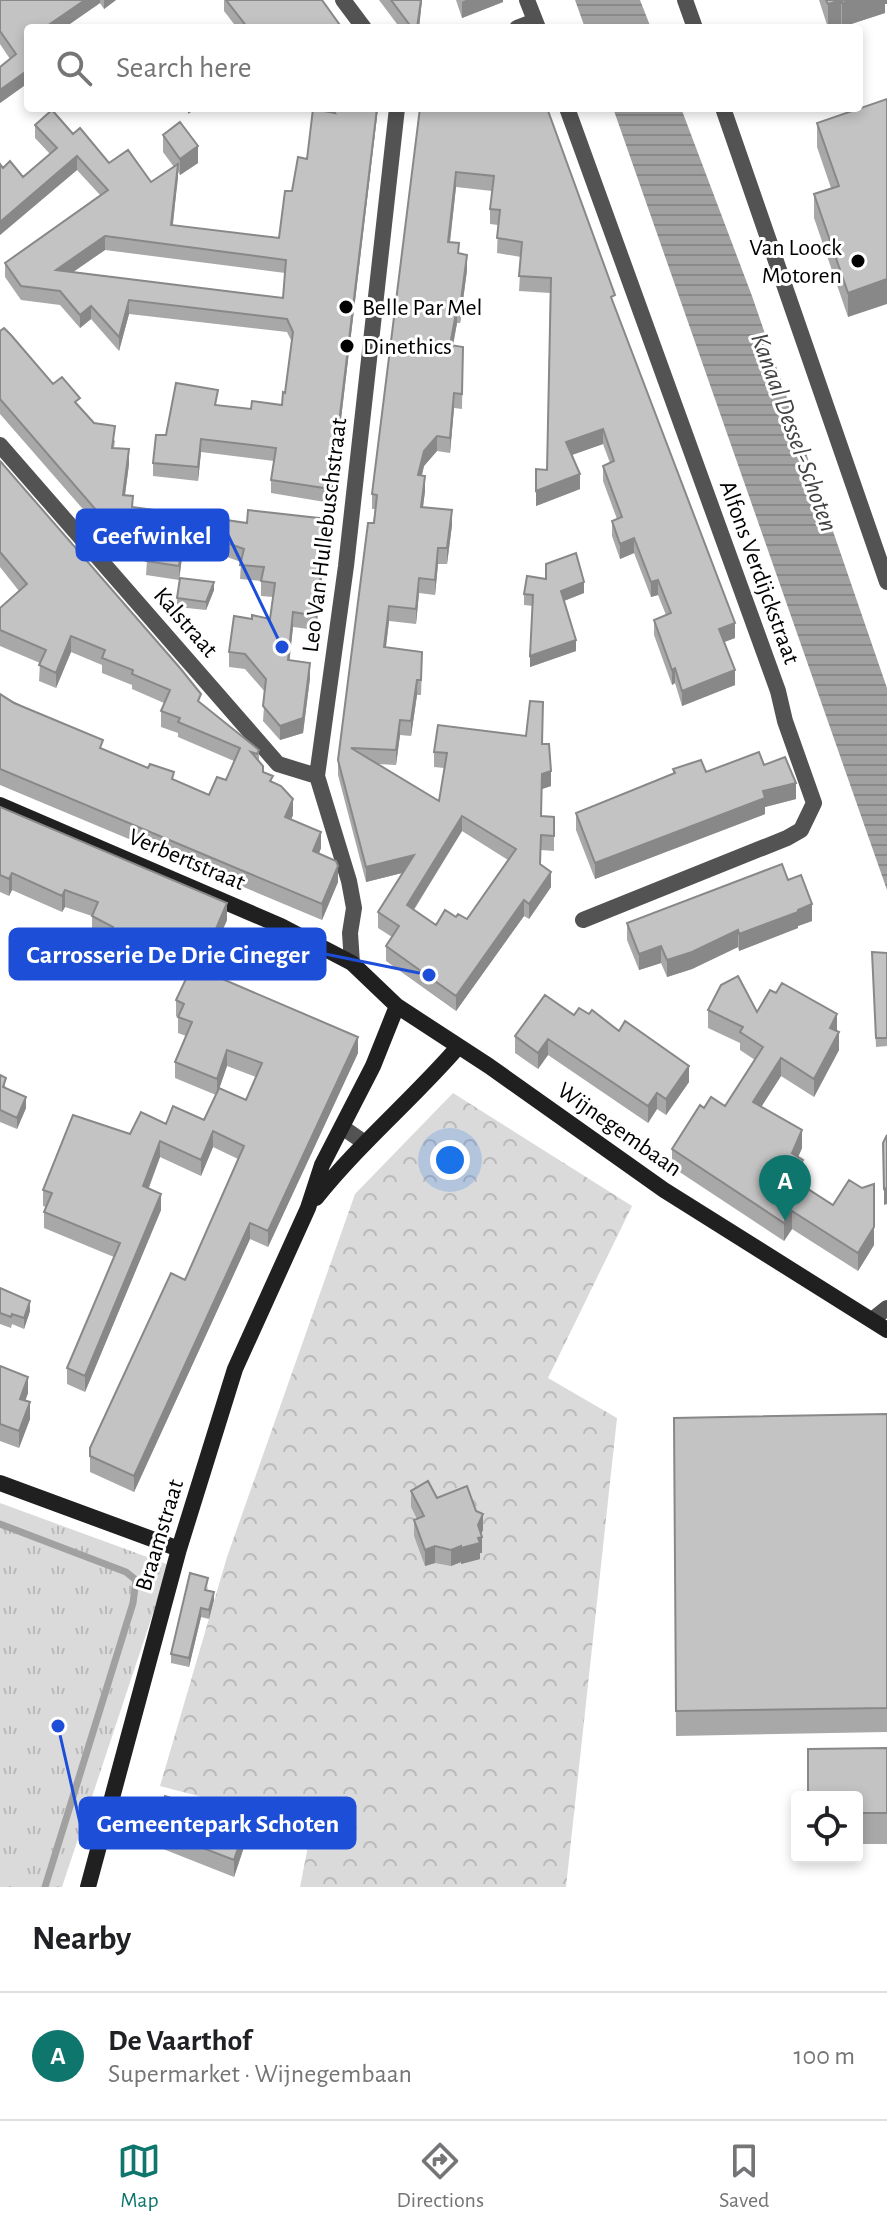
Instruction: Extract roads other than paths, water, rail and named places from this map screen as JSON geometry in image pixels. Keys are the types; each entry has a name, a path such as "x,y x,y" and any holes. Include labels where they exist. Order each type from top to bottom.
{"street":[{"path":"343,0 361,24"},
{"path":"527,0 536,24"},
{"path":"685,0 694,24"},
{"name":"Leo Van Hullebuschstraat","path":"352,963 350,933 354,908 349,881 317,776 342,596 397,112"},
{"name":"Alfons Verdijckstraat","path":"568,112 778,691 785,721 814,803 801,830 787,838 583,920"},
{"path":"724,112 887,582"},
{"name":"Kalstraat","path":"0,445 278,764 317,776"},
{"name":"Verbertstraat","path":"0,805 281,926 352,963"},
{"name":"Wijnegembaan","path":"352,963 397,1006 489,1066 664,1190 887,1330"},
{"name":"Braamstraat","path":"88,1887 179,1549 235,1369 308,1208 322,1165 373,1066 397,1006"},
{"name":"Braamstraat","path":"308,1208 338,1170 458,1047"},
{"path":"342,1127 365,1143"},
{"path":"872,1320 887,1308"},
{"path":"0,1483 179,1549"}],"water":[{"path":"575,0 640,0 649,24 584,24"},
{"name":"Kanaal Dessel-Schoten","path":"614,112 683,112 752,296 887,688 887,890"}],"waterway":[{"path":"0,1524 126,1572 136,1580 133,1603 45,1887"}],"place":[{"name":"Van Loock Motoren","path":"858,261"},
{"name":"Belle Par Mel","path":"346,307"},
{"name":"Dinethics","path":"347,346"},
{"name":"Geefwinkel","path":"282,647"},
{"name":"Carrosserie De Drie Cineger","path":"429,975"},
{"name":"De Vaarthof","path":"785,1221"},
{"name":"Gemeentepark Schoten","path":"58,1726"}]}
